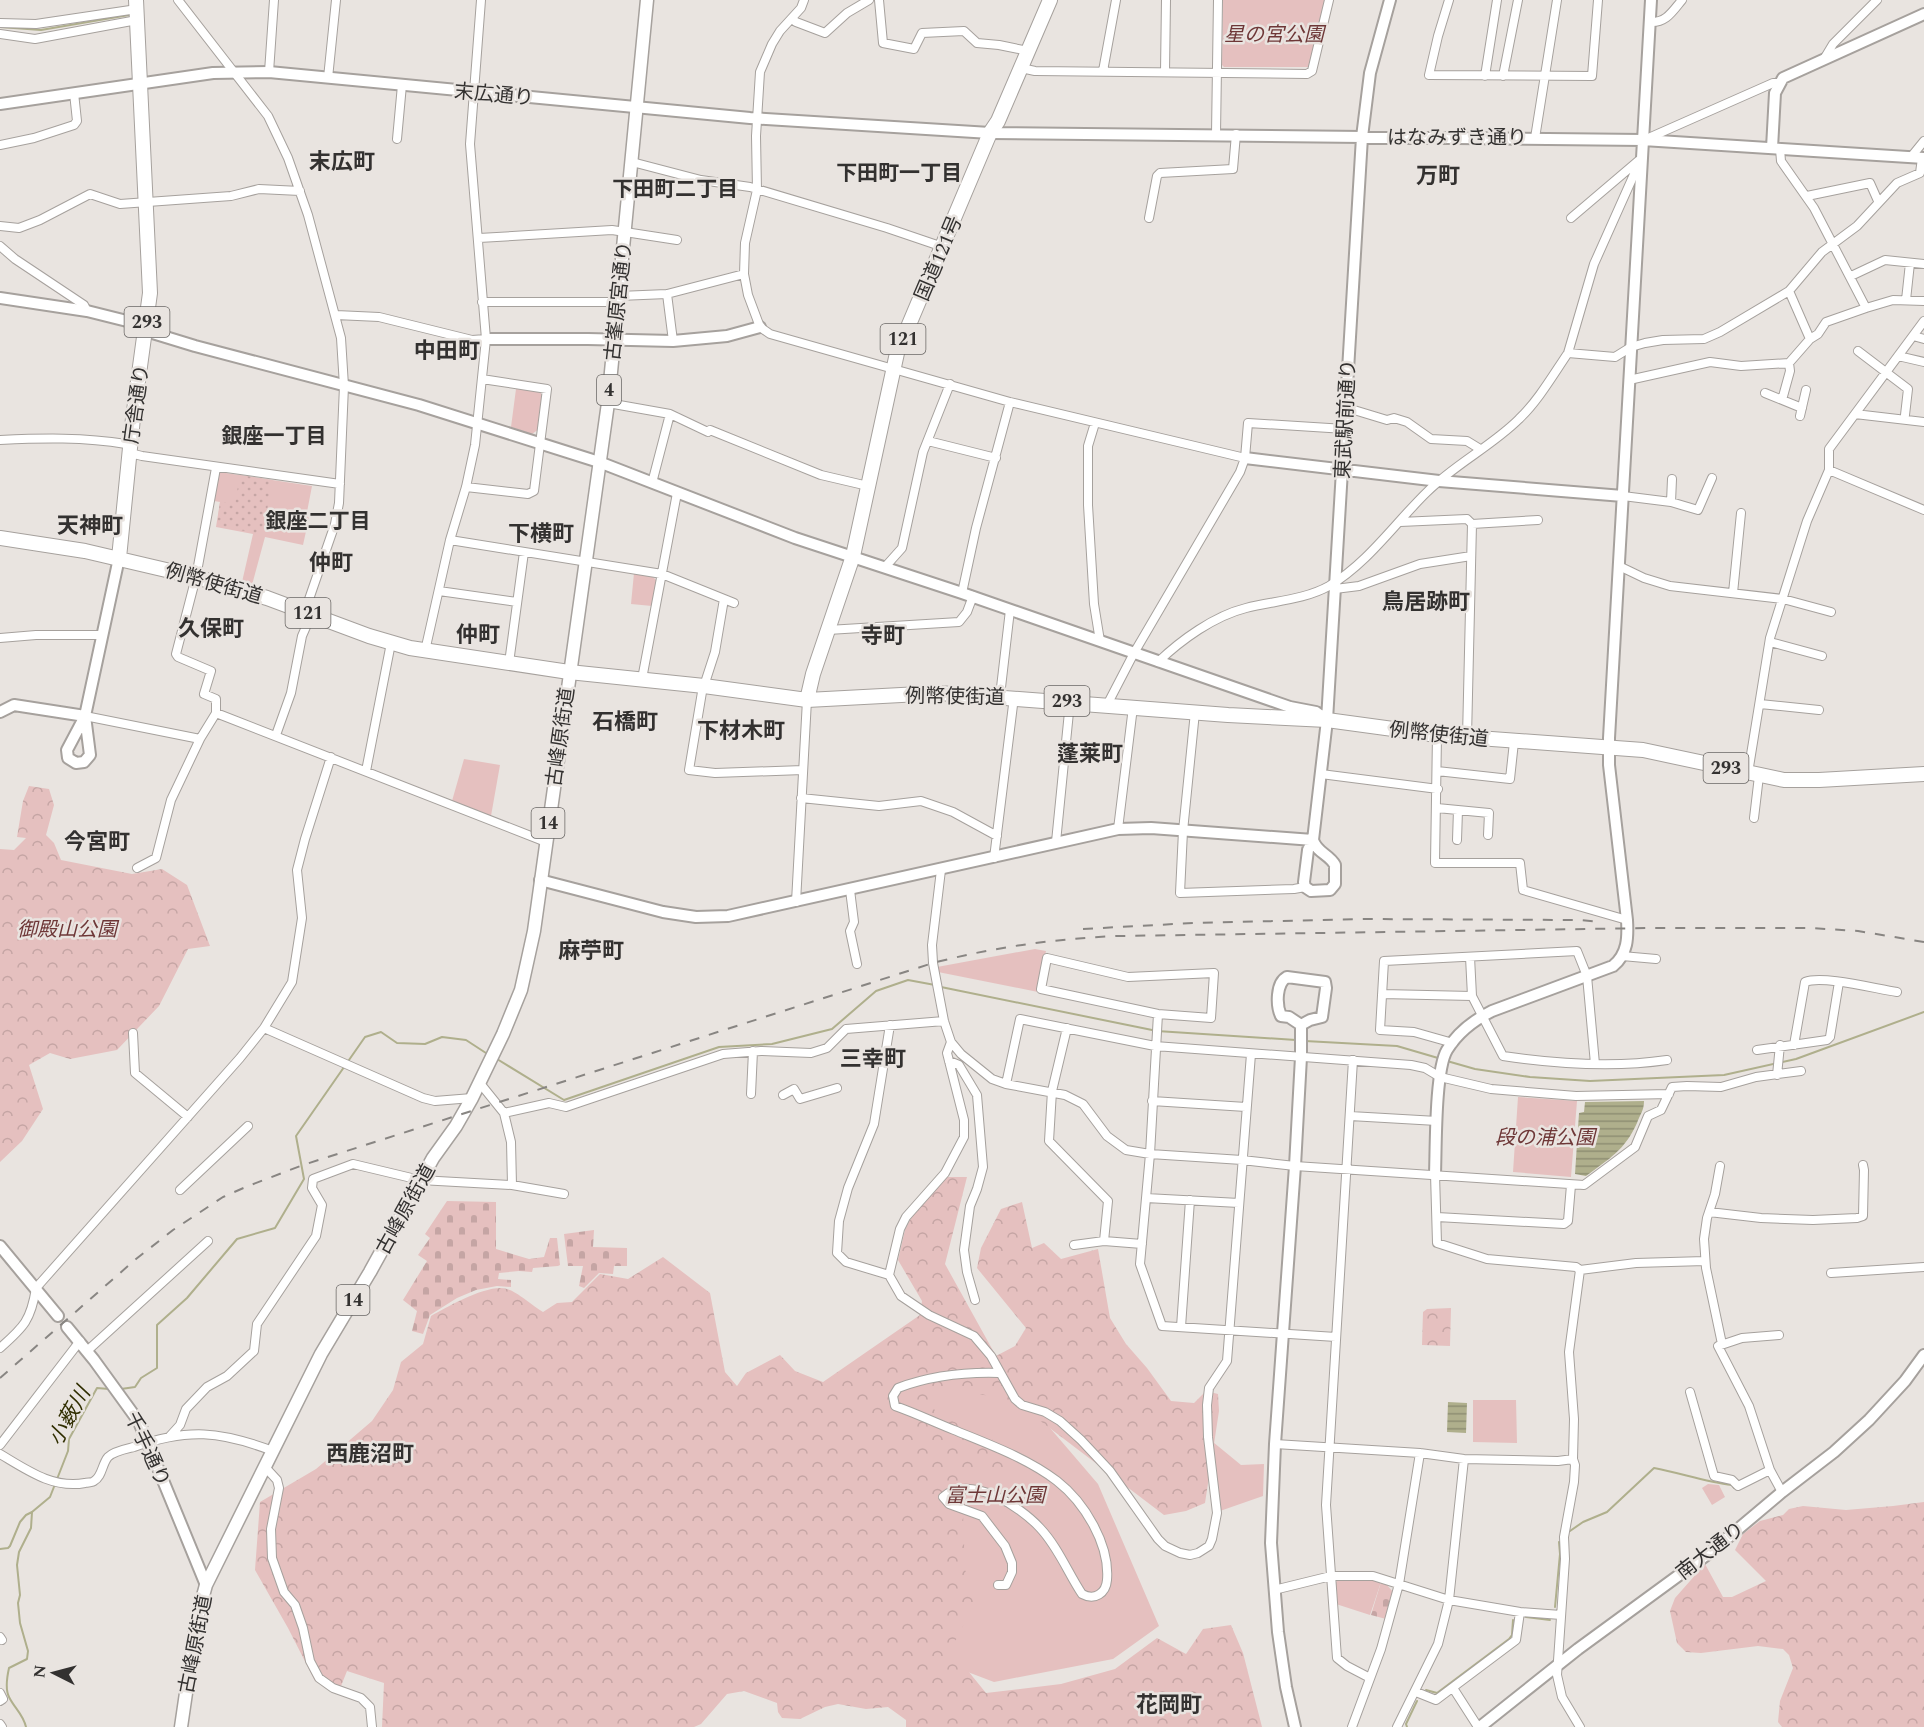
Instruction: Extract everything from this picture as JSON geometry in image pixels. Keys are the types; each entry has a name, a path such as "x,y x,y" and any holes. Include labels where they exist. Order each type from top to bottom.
{"highway":[{"name":"国道121号","path":"807,700 853,556 897,353 990,133 998,121 1050,0"},
{"name":"庁舎通り","path":"119,558 134,410 150,293 137,10"},
{"name":"例幣使街道","path":"0,537 85,550 196,577 267,598 391,643 425,651 569,672 705,686 807,700 926,693 1014,697 1327,720 1437,735 1659,753 1753,775 1799,781 1924,774"}],"main road":[{"name":"古峯原宮通り","path":"569,672 608,403 647,0"},
{"name":"古峰原街道","path":"181,1727 196,1624 206,1585 321,1354 370,1272 420,1180 472,1098 521,990 531,951 569,672"}],"street":[{"path":"178,0 268,116 288,158 300,191 342,338 344,386 339,503 335,524 307,605 309,620 302,636 291,693 276,735"},
{"path":"269,72 274,0"},
{"path":"328,78 336,0"},
{"path":"425,651 450,540 466,487 478,424 486,339 470,144 481,0"},
{"path":"804,0 801,8 772,44 760,72 756,119 757,190 745,243 744,274 748,295 760,327 770,334 1010,402 1245,458 1439,481 1623,496 1671,502 1698,510 1712,478"},
{"path":"792,19 825,33 847,13 869,0"},
{"path":"879,0 883,43 914,49 922,33 964,31 977,43 1008,46 1028,51"},
{"path":"1103,71 1116,0"},
{"path":"1165,72 1166,0"},
{"path":"1216,134 1218,0"},
{"path":"1021,68 1028,71 1310,73 1329,0"},
{"name":"東武駅前通り","path":"1307,859 1310,843 1313,840 1327,720 1362,137 1370,73 1390,0"},
{"path":"1449,0 1429,75 1592,76 1598,0"},
{"path":"1485,76 1497,0"},
{"path":"1503,76 1518,0"},
{"path":"1535,138 1557,0"},
{"path":"1651,0 1609,748 1627,920 1627,943 1622,956 1613,966 1482,1016 1468,1025 1450,1046 1441,1072 1437,1121 1435,1174 1437,1243 1487,1259 1580,1270 1636,1263 1705,1260"},
{"path":"1650,22 1665,20 1682,0"},
{"path":"1824,59 1833,44 1877,0"},
{"path":"0,23 36,24 137,10"},
{"path":"0,34 35,39 137,10"},
{"path":"1866,308 1834,243 1807,196 1781,161 1776,148 1774,93 1779,83 1788,75 1924,14"},
{"name":"末広通り","path":"0,104 140,83 233,72 269,72 756,119 990,133"},
{"path":"1643,140 1773,83 1779,83"},
{"path":"398,140 402,85"},
{"path":"0,145 34,138 74,125 77,121 74,93"},
{"name":"はなみずき通り","path":"990,133 1643,140 1919,158"},
{"path":"1149,218 1156,176 1160,173 1233,169 1236,134"},
{"path":"1568,353 1615,357 1631,347 1663,340 1704,339 1740,321 1789,291 1822,252 1857,226 1897,183 1920,173 1919,158 1924,141"},
{"path":"1571,218 1642,158"},
{"path":"1158,662 1173,647 1232,612 1336,584 1439,481 1520,419 1568,353 1594,264 1642,158"},
{"path":"632,162 701,180 750,187 943,247"},
{"path":"1807,196 1870,183 1878,201"},
{"path":"0,226 19,228 40,220 90,194 120,204 231,196 259,189 300,191"},
{"path":"479,238 612,230 677,240"},
{"path":"0,246 15,259 84,305 87,311"},
{"path":"1851,276 1885,260 1924,264"},
{"path":"1906,300 1910,263"},
{"path":"482,302 619,299 667,294 744,274"},
{"path":"1789,291 1810,339"},
{"path":"667,294 673,341"},
{"path":"0,298 87,311 127,321 146,331 195,346 419,405 598,462 795,538 968,594 1290,707 1317,712 1327,720"},
{"path":"1629,380 1710,362 1741,366 1789,363 1810,339 1818,334 1826,322 1893,300 1924,301"},
{"path":"336,315 379,317 472,340 673,341 727,336 760,327"},
{"path":"1754,818 1753,775 1760,704 1770,642 1807,521 1829,470 1829,449 1924,321"},
{"path":"1913,336 1924,339"},
{"path":"1858,351 1908,388 1905,415"},
{"path":"1898,356 1924,362"},
{"path":"1782,400 1790,371 1789,363"},
{"path":"466,487 528,494 534,490 547,388 482,379"},
{"path":"885,567 902,548 923,452 950,384"},
{"path":"1765,393 1801,412 1806,390"},
{"path":"828,630 959,622 967,612 976,528 1010,402"},
{"path":"608,403 670,414 821,475 868,486"},
{"path":"1346,410 1354,410 1387,420 1394,418 1407,422 1431,439 1467,441 1480,449"},
{"path":"652,483 670,414"},
{"path":"1855,414 1924,423"},
{"path":"1095,423 1088,446 1088,505 1094,604 1100,641"},
{"path":"1107,705 1134,653 1240,472 1245,458 1248,423 1345,429"},
{"path":"0,440 86,439 126,444 135,454 142,456 340,484"},
{"path":"928,441 996,458"},
{"path":"137,868 156,858 171,800 200,739 216,713 216,699 204,694 211,671 178,657 176,654 196,577 216,468"},
{"path":"1829,470 1924,510"},
{"path":"1671,502 1672,479"},
{"path":"642,679 677,493"},
{"path":"1733,593 1741,513"},
{"path":"1400,522 1467,519 1472,524 1467,737"},
{"path":"1472,524 1538,520"},
{"path":"450,540 662,574 734,603"},
{"path":"509,663 524,552"},
{"path":"1336,584 1359,586 1420,564 1471,556"},
{"name":"庁舎通り","path":"85,716 119,558"},
{"path":"1618,566 1644,578 1670,586 1783,599 1831,612"},
{"path":"439,591 517,602"},
{"path":"724,599 715,652 705,686 689,770 715,773 803,770"},
{"path":"999,696 1010,610"},
{"path":"0,638 38,635 102,635"},
{"path":"1770,642 1822,656"},
{"path":"366,771 391,643"},
{"path":"994,858 1014,697"},
{"path":"796,902 807,700"},
{"path":"1056,842 1070,702"},
{"path":"1760,704 1819,710"},
{"path":"0,712 14,705 85,716 200,739"},
{"path":"1118,829 1133,707"},
{"path":"540,880 663,912 684,916 728,916 941,870 1056,842 1118,829 1141,828 1183,831 1313,840 1320,853 1330,858 1335,865 1335,884 1327,891 1311,891 1305,887 1180,893 1183,831 1195,712"},
{"path":"216,713 546,842"},
{"path":"1437,735 1435,862 1518,862 1521,864 1523,890 1627,920"},
{"path":"1437,771 1510,779 1514,742"},
{"path":"0,1348 28,1320 36,1288 240,1059 264,1028 292,982 302,918 297,870 304,839 331,757"},
{"path":"1321,774 1437,789"},
{"path":"801,798 879,806 921,801 953,812 997,836"},
{"path":"1437,808 1489,813 1488,835"},
{"path":"1457,840 1458,810"},
{"path":"1305,887 1307,859 1320,853"},
{"path":"941,870 932,945 933,963 944,1021 951,1042 961,1054 992,1079 1006,1084 1052,1091 1083,1104 1107,1136 1126,1150 1295,1166 1584,1185 1630,1152 1638,1143 1648,1116 1661,1110 1672,1087 1720,1087 1778,1072 1801,1071"},
{"path":"850,890 854,922 850,932 857,964"},
{"path":"1450,1046 1414,1032 1380,1030 1384,961 1577,951 1587,976 1595,1064"},
{"path":"1622,956 1656,959"},
{"path":"1470,957 1472,996 1503,1056 1543,1062 1595,1064 1667,1060"},
{"path":"1047,958 1128,977 1214,973 1210,1018 1158,1014 1041,989 1047,958"},
{"path":"1280,1014 1278,1007 1280,985 1283,979 1287,977 1324,982 1326,988 1322,1017 1310,1020 1301,1029"},
{"path":"1794,1045 1805,982 1808,980 1825,980 1897,992"},
{"path":"1757,1050 1827,1040 1830,1037 1839,982"},
{"path":"1382,994 1472,996"},
{"path":"1280,1014 1315,1017 1324,1011"},
{"path":"1158,1014 1150,1154 1140,1264 1162,1326 1336,1337"},
{"path":"1280,1014 1291,1018 1301,1029 1295,1166 1275,1444 1271,1543 1281,1659 1294,1727"},
{"path":"1006,1084 1020,1019 1155,1046 1251,1054 1301,1054 1412,1065 1491,1089 1576,1096 1668,1094"},
{"path":"504,1113 549,1103 566,1107 723,1054 753,1051 811,1053 827,1048 846,1029 944,1021"},
{"path":"889,1275 846,1262 837,1252 839,1221 848,1188 874,1124 890,1025"},
{"path":"264,1028 423,1098 435,1101 472,1098"},
{"path":"1066,1028 1052,1091 1049,1141 1108,1201 1104,1241"},
{"path":"133,1034 135,1073 188,1117"},
{"path":"951,1042 947,1053 964,1120 964,1137 945,1173 906,1218 900,1229 889,1275 901,1296 929,1315 974,1336 991,1356 1015,1399 1022,1405 1045,1412 1060,1421 1100,1459 1144,1521 1165,1546 1190,1555 1209,1546 1217,1513 1208,1437 1207,1405 1209,1388 1227,1361 1251,1054"},
{"path":"1778,1072 1780,1048"},
{"path":"751,1094 753,1051"},
{"path":"1353,1060 1326,1505 1337,1658 1370,1678"},
{"path":"949,1061 959,1065 977,1095 983,1167 970,1206 963,1250 975,1300"},
{"path":"479,1082 504,1113 512,1142 512,1185"},
{"path":"783,1095 794,1089 800,1099 837,1088"},
{"path":"1152,1101 1246,1107"},
{"path":"1350,1116 1437,1121"},
{"path":"180,1190 248,1126"},
{"path":"170,1436 180,1425 186,1408 207,1387 227,1376 254,1351 257,1324 316,1236 322,1205 312,1188 313,1179 353,1164 420,1180 512,1185 564,1194"},
{"path":"1709,1212 1761,1218 1813,1220 1857,1218 1863,1215 1863,1165"},
{"path":"1720,1166 1704,1239 1705,1260 1722,1344"},
{"path":"1437,1217 1564,1224 1568,1221 1571,1185"},
{"path":"1146,1198 1239,1203"},
{"path":"1181,1327 1190,1200"},
{"path":"87,1351 208,1241"},
{"path":"1074,1245 1104,1241 1142,1244"},
{"path":"0,1246 58,1316"},
{"path":"1831,1273 1924,1267"},
{"path":"1580,1270 1569,1352 1575,1465 1564,1537 1557,1667 1562,1697 1580,1727"},
{"name":"千手通り","path":"67,1327 127,1403 139,1422 206,1585"},
{"path":"1779,1335 1742,1338 1718,1346 1749,1406 1770,1470 1782,1492"},
{"path":"0,1445 80,1341"},
{"name":"南大通り","path":"1479,1727 1578,1649 1712,1551 1834,1452 1869,1420 1905,1381 1924,1355"},
{"path":"998,1585 1006,1585 1012,1572 1011,1557 982,1516 948,1504 943,1497 950,1491 978,1490 999,1497 1018,1510 1040,1528 1058,1552 1082,1594 1087,1597 1099,1596 1104,1592 1108,1571 1092,1524 1080,1504 1056,1480 1027,1463 976,1439 895,1406 894,1396 898,1388 912,1382 953,1375 999,1373"},
{"path":"1690,1392 1714,1476 1732,1480 1738,1486 1770,1470"},
{"path":"0,1454 40,1477 60,1484 75,1485 94,1481 99,1477 108,1457 170,1436 201,1434 241,1439 273,1451"},
{"path":"1275,1444 1420,1453 1464,1459 1558,1461 1573,1459"},
{"path":"1352,1727 1381,1649 1399,1584 1420,1453"},
{"path":"1397,1727 1438,1644 1449,1600 1464,1459"},
{"path":"265,1467 277,1480 279,1488 271,1529 272,1558 284,1592 295,1605 310,1661 319,1678 333,1688 361,1698 370,1707 372,1727"},
{"path":"1274,1590 1331,1576 1373,1576 1449,1600 1520,1612 1561,1615"},
{"path":"1416,1692 1436,1700 1516,1640 1520,1612"},
{"path":"1453,1688 1479,1727"},
{"path":"0,1693 3,1699 0,1701"}],"green space":[{"name":"星の宮公園","path":"1223,0 1326,0 1309,67 1224,67 1222,65"},
{"path":"516,389 539,391 543,396 539,429 532,434 511,427"},
{"path":"219,472 312,486 307,512 310,513 303,545 265,537 252,585 242,582 253,534 216,527 220,502 214,501"},
{"path":"240,475 272,480 263,535 217,525 220,502 235,503"},
{"path":"634,573 652,576 656,580 652,606 631,604"},
{"path":"464,759 500,765 491,816 452,801"},
{"name":"御殿山公園","path":"29,786 49,789 54,805 46,835 54,843 61,860 132,874 162,869 187,885 210,946 188,949 159,1006 117,1050 70,1059 50,1053 29,1065 43,1109 22,1141 0,1162 0,849 14,850 26,838 17,837 23,801"},
{"path":"1035,949 1046,951 1038,992 938,972 937,967"},
{"name":"段の浦公園","path":"1518,1097 1577,1101 1571,1177 1513,1172"},
{"path":"946,1177 967,1177 945,1264 996,1356 1015,1346 1026,1328 977,1268 981,1248 1001,1209 1022,1202 1032,1248 1044,1243 1061,1259 1098,1249 1110,1318 1126,1344 1171,1401 1194,1403 1206,1391 1218,1394 1219,1411 1205,1503 1186,1511 1164,1515 1018,1404 997,1396 942,1392 936,1396 934,1409 939,1416 970,1428 1016,1452 1016,1472 975,1474 962,1484 965,1570 978,1595 951,1650 986,1693 1061,1684 1115,1669 1157,1638 1186,1654 1203,1629 1231,1625 1243,1653 1262,1727 906,1727 906,1720 888,1707 866,1709 838,1704 825,1707 800,1719 782,1718 778,1712 777,1703 744,1691 727,1694 701,1724 694,1727 382,1727 384,1683 347,1671 341,1686 315,1681 255,1570 260,1502 316,1469 372,1421 393,1390 401,1362 423,1344 431,1316 468,1297 499,1288 515,1293 543,1312 557,1303 572,1302 600,1274 628,1279 663,1257 710,1293 725,1372 737,1386 746,1373 780,1355 795,1371 823,1382 920,1315 922,1301 898,1260 905,1230 913,1214"},
{"path":"447,1201 496,1202 496,1249 529,1259 544,1257 550,1238 557,1238 560,1265 533,1268 532,1272 499,1273 498,1279 511,1280 511,1287 497,1286 476,1290 457,1298 430,1315 423,1334 412,1331 417,1311 403,1300 427,1261 418,1255 430,1238 425,1234"},
{"path":"594,1230 593,1247 627,1248 627,1266 614,1266 613,1274 599,1273 584,1288 579,1286 583,1266 568,1266 564,1234"},
{"path":"1451,1308 1450,1346 1422,1345 1423,1312 1427,1309"},
{"name":"富士山公園","path":"1002,1372 1098,1484 1159,1626 1113,1659 994,1682 936,1660 898,1378"},
{"path":"1473,1400 1516,1400 1517,1443 1473,1442"},
{"path":"1213,1442 1241,1465 1264,1464 1263,1496 1220,1511"},
{"path":"1708,1484 1719,1485 1725,1497 1712,1505 1702,1488"},
{"path":"1924,1502 1924,1727 1782,1727 1778,1722 1780,1701 1793,1668 1789,1655 1783,1649 1758,1646 1701,1653 1686,1652 1677,1643 1670,1611 1675,1598 1705,1564 1723,1597 1732,1597 1766,1581 1735,1550 1743,1534 1760,1521 1783,1515 1789,1509 1803,1506 1846,1510"},
{"path":"1369,1578 1381,1582 1370,1615 1336,1604 1335,1583 1339,1579"},
{"path":"1381,1582 1393,1592 1386,1619 1371,1615"}],"shaded area":[{"path":"1644,1101 1637,1123 1622,1147 1586,1176 1575,1174 1579,1113 1584,1112 1585,1102"},
{"path":"1448,1402 1467,1403 1466,1433 1447,1432"}],"waterway":[{"path":"0,27 41,30 129,15"},
{"path":"497,1059 564,1100 719,1047 772,1044 832,1029 876,991 908,980 935,985"},
{"path":"941,987 1157,1031 1296,1040"},
{"path":"1447,1061 1475,1069 1530,1077 1590,1081 1724,1075 1796,1059 1924,1012"},
{"path":"121,1389 135,1387 141,1378 157,1368 157,1325 187,1298 237,1239 275,1228 304,1179 296,1136 365,1037 381,1032 397,1043 425,1044 442,1037 466,1040 489,1055"},
{"path":"1305,1041 1397,1046 1438,1058"},
{"name":"小薮川","path":"0,1549 10,1546 20,1522 50,1497 68,1451 69,1439 97,1388 109,1389"},
{"path":"1570,1531 1583,1522 1607,1512 1654,1468 1732,1485 1734,1488"},
{"path":"26,1727 9,1697 7,1683 9,1668 27,1659 28,1651 20,1623 17,1565 19,1552 31,1528 32,1512"},
{"path":"1555,1607 1559,1542"},
{"path":"1526,1617 1550,1620"},
{"path":"1426,1690 1437,1693 1509,1639 1512,1635 1513,1620"},
{"path":"1407,1727 1406,1724 1417,1701"}],"railway":[{"path":"1083,929 1193,923 1363,919 1601,922"},
{"path":"0,1378 136,1259 173,1230 223,1197 303,1165 956,957 1024,945 1117,936 1651,928 1810,928 1858,931 1924,942"}],"district":[{"name":"末広町","path":"342,161"},
{"name":"下田町一丁目","path":"899,173"},
{"name":"万町","path":"1438,175"},
{"name":"下田町二丁目","path":"675,189"},
{"name":"中田町","path":"447,350"},
{"name":"銀座一丁目","path":"274,436"},
{"name":"銀座二丁目","path":"318,521"},
{"name":"天神町","path":"90,525"},
{"name":"下横町","path":"541,533"},
{"name":"仲町","path":"331,562"},
{"name":"鳥居跡町","path":"1426,601"},
{"name":"久保町","path":"211,628"},
{"name":"仲町","path":"478,634"},
{"name":"寺町","path":"883,635"},
{"name":"石橋町","path":"625,721"},
{"name":"下材木町","path":"741,730"},
{"name":"蓬莱町","path":"1090,753"},
{"name":"今宮町","path":"97,841"},
{"name":"麻苧町","path":"591,950"},
{"name":"三幸町","path":"873,1058"},
{"name":"西鹿沼町","path":"370,1453"},
{"name":"花岡町","path":"1169,1704"}]}
